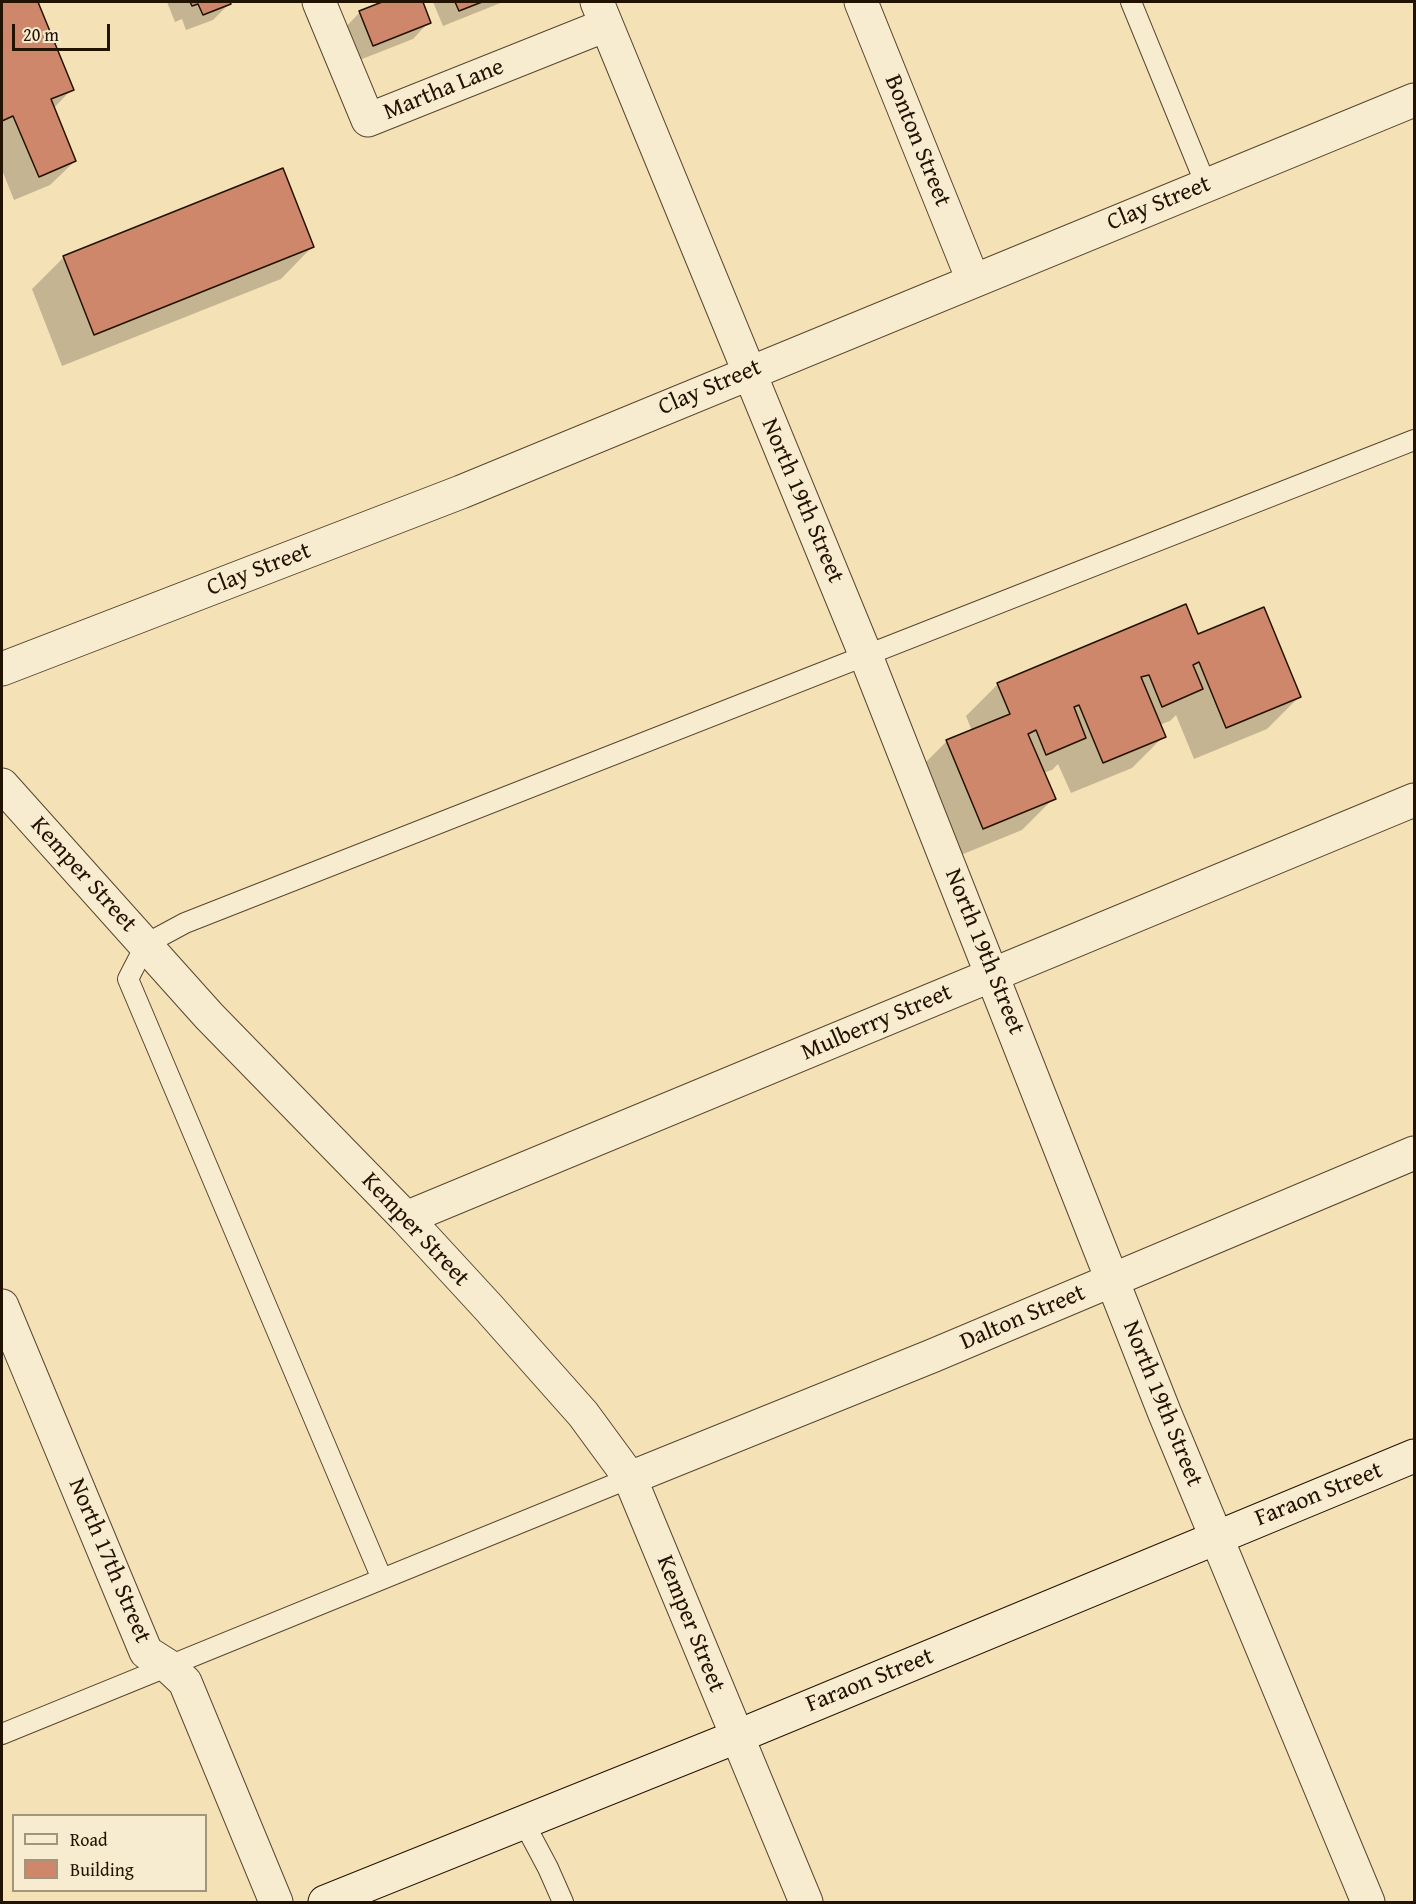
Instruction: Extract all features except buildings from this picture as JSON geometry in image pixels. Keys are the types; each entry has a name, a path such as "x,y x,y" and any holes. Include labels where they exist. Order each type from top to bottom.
{"street":[{"name":"Martha Lane","path":"319,2 368,120 601,13"},
{"name":"Bonton Street","path":"861,2 973,280"},
{"name":"North 19th Street","path":"601,13 866,656 1113,1280 1368,1902"},
{"name":"Clay Street","path":"2,669 461,492 1414,100"},
{"name":"Kemper Street","path":"2,784 209,1016 406,1218 584,1414 630,1478 806,1902"},
{"name":"Mulberry Street","path":"406,1218 1414,800"},
{"name":"Dalton Street","path":"630,1478 932,1356 1414,1153"},
{"name":"North 17th Street","path":"2,1306 146,1652 168,1666 185,1682 276,1902"},
{"name":"Faraon Street","path":"325,1902 736,1737 1414,1456"}],"lane":[{"path":"1131,2 1206,185"},
{"path":"382,1579 129,979 146,944 186,923 1414,440"},
{"path":"2,1734 630,1478"},
{"path":"523,1821 548,1868 562,1902"}]}
